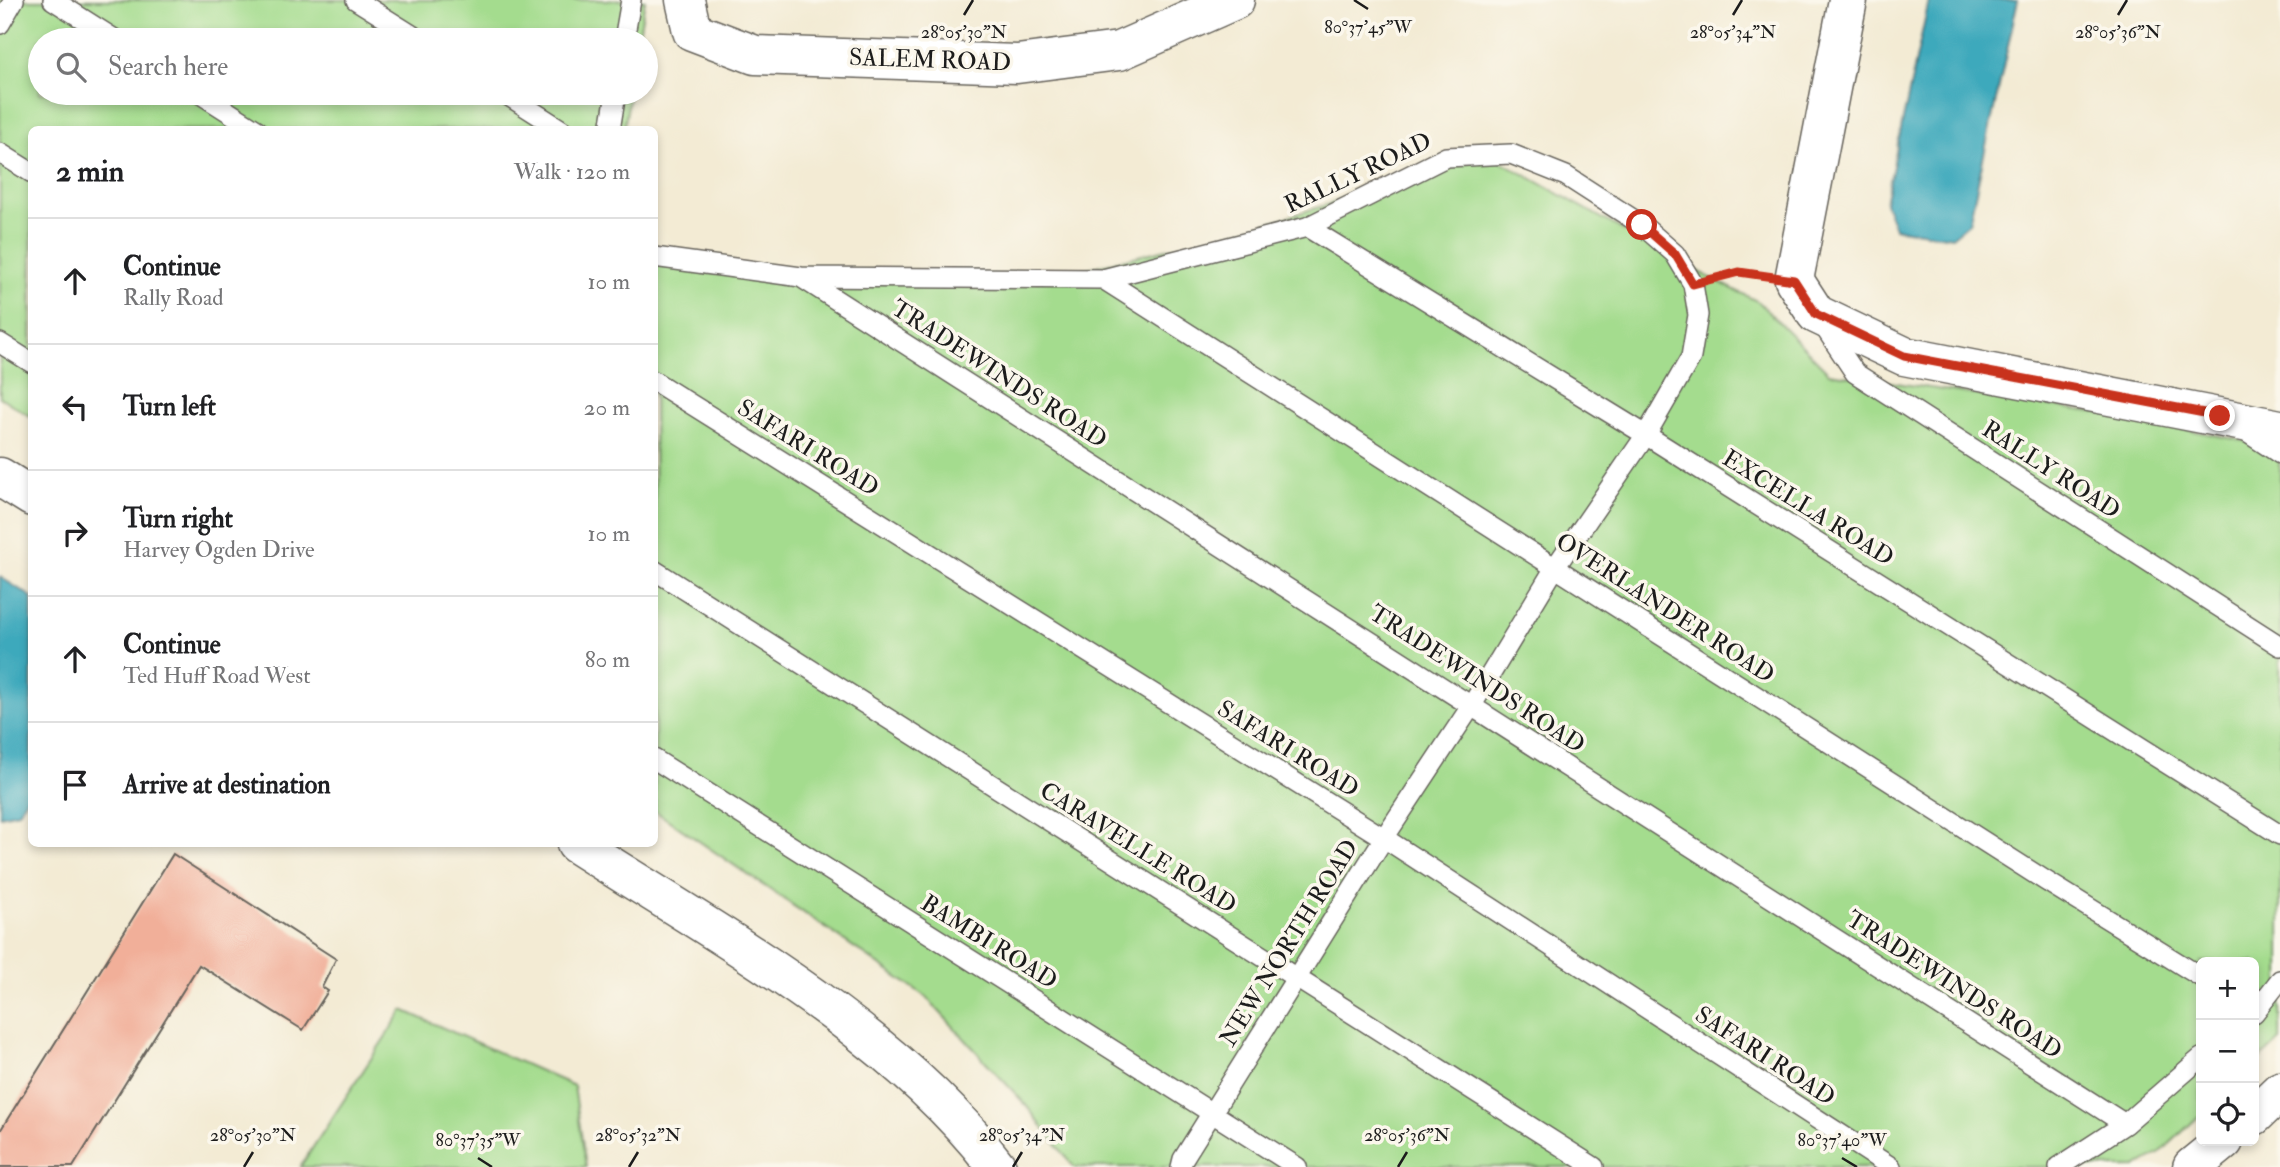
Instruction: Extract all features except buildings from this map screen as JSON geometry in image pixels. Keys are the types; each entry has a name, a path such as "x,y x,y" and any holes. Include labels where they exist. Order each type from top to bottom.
{"street":[{"name":"SALEM ROAD","path":"685,0 692,31 755,55 1017,64 1119,51 1235,0"},
{"path":"1848,0 1794,280 1816,314 1904,356 2280,429"},
{"path":"0,477 28,494"},
{"path":"581,847 769,968 861,1034 931,1094 997,1167"},
{"path":"2259,1111 2280,1091"},
{"path":"2192,1167 2218,1146"}],"lane":[{"path":"0,24 14,0"},
{"path":"53,0 97,28"},
{"path":"356,0 401,28"},
{"path":"626,28 631,0"},
{"path":"218,105 251,126"},
{"path":"523,105 556,126"},
{"path":"611,126 613,105"},
{"path":"0,153 28,170"},
{"name":"RALLY ROAD","path":"658,258 801,277 1103,279 1307,227 1446,157 1511,154 1566,176 1642,225 1675,254 1693,284 1698,315 1691,357"},
{"name":"EXCELLA ROAD","path":"1307,227 1646,435 2280,835"},
{"name":"TRADEWINDS ROAD","path":"801,277 2125,1124"},
{"name":"OVERLANDER ROAD","path":"1103,279 2196,974"},
{"name":"RALLY ROAD","path":"1816,314 1855,373 2280,646"},
{"path":"0,343 28,360"},
{"name":"NEW NORTH ROAD","path":"1181,1167 1211,1112 1384,838 1472,705 1556,566 1646,435 1691,357"},
{"name":"SAFARI ROAD","path":"658,384 1384,838 1891,1167"},
{"path":"2220,416 2280,454"},
{"name":"CARAVELLE ROAD","path":"658,573 1594,1167"},
{"name":"BAMBI ROAD","path":"658,762 1297,1167"},
{"path":"2259,1005 2280,980"},
{"path":"2059,1167 2125,1124 2196,1062"}],"path":[{"path":"1693,284 1739,272 1794,280"}],"green space":[{"path":"0,0 645,0 640,28 28,28 28,105 628,105 624,126 28,126 28,415 0,397"},
{"path":"1490,155 1685,265 1759,302 1829,373 2119,416 2280,448 2280,1040 2259,1060 2259,957 2196,957 2196,1119 2159,1154 2136,1167 1074,1167 1025,1104 925,996 658,813 658,255 703,273 1037,281 1247,229"},
{"path":"403,1010 574,1086 586,1167 300,1167"}],"water":[{"path":"1929,0 2018,0 1969,223 1952,237 1895,228 1885,203"},
{"path":"0,577 28,594 28,796 18,812 0,816"}],"route":[{"path":"1642,225 1675,254 1693,284 1739,272 1794,280 1816,314 1904,356 2220,416"}]}
